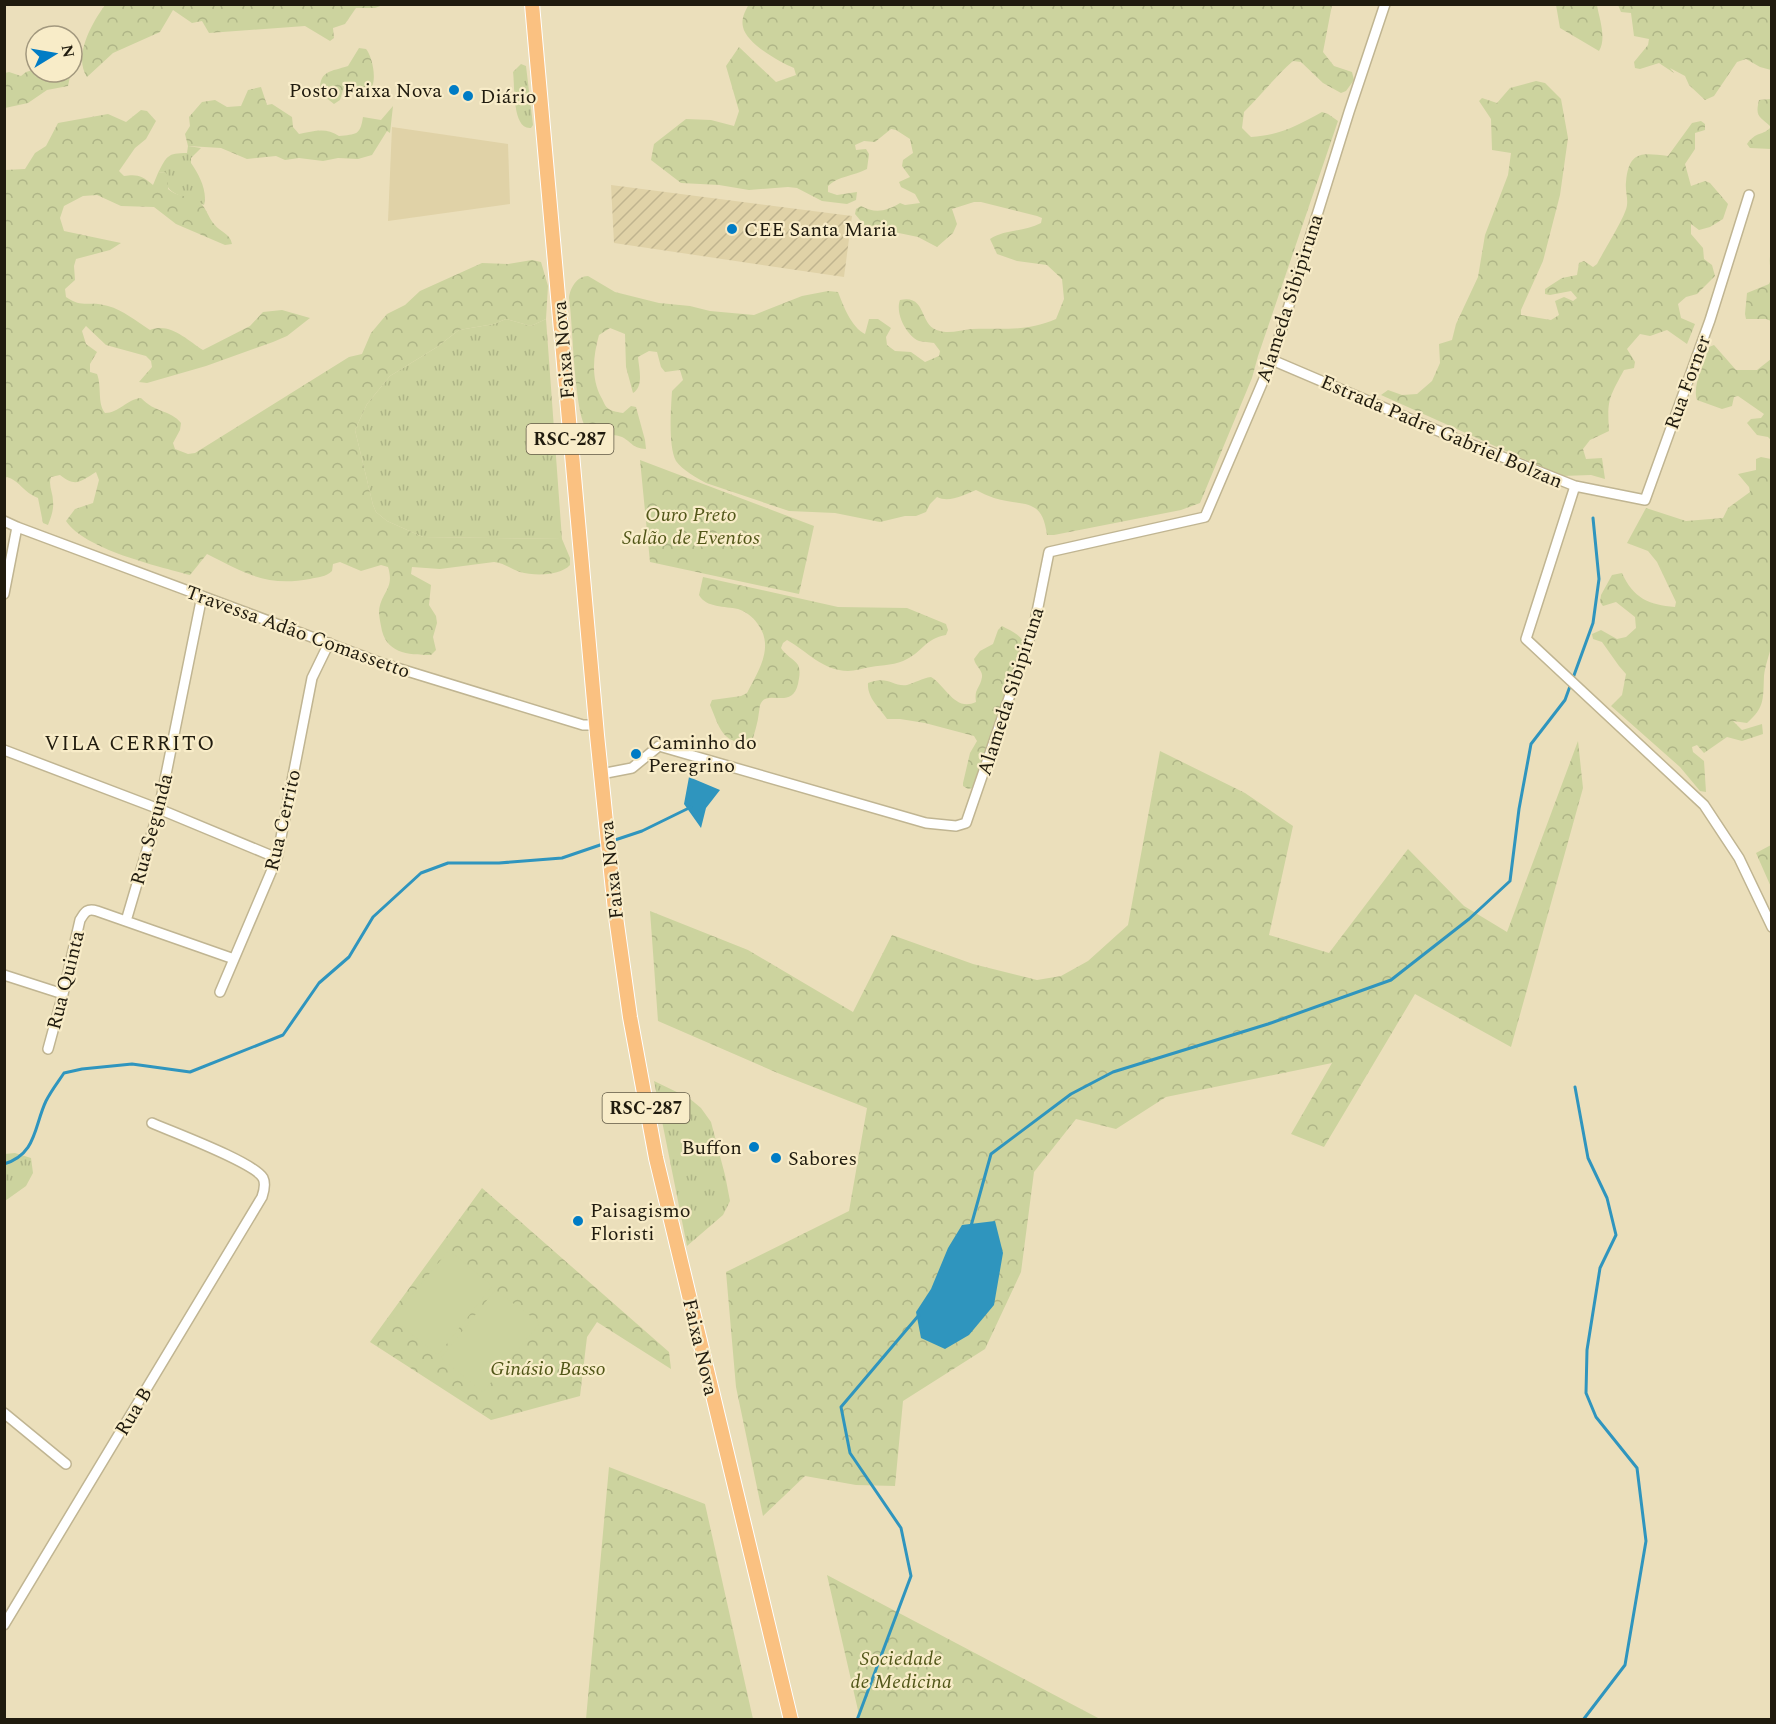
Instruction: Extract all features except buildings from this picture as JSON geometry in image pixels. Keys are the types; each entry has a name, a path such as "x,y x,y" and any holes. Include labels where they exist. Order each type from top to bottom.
{"highway":[{"name":"Faixa Nova","path":"532,4 596,725 619,939 637,1061 656,1158 791,1719"}],"street":[{"name":"Alameda Sibipiruna","path":"601,774 632,768 658,746 927,823 963,826 1000,729 1035,622 1049,552 1205,517 1272,360 1345,123 1385,4"},
{"name":"Rua Forner","path":"1575,486 1645,500 1710,320 1749,195"},
{"name":"Estrada Padre Gabriel Bolzan","path":"1272,360 1575,486 1526,639 1704,805 1739,858 1772,927"},
{"name":"Travessa Adão Comassetto","path":"4,521 384,664 583,725 596,725"},
{"path":"4,594 17,527"},
{"name":"Rua Segunda","path":"126,921 159,809 202,596"},
{"name":"Rua Cerrito","path":"220,992 277,858 312,678 329,643"},
{"path":"4,750 159,809 277,858"},
{"name":"Rua Quinta","path":"48,1049 80,920 85,912 91,909 126,921"},
{"path":"126,921 234,959"},
{"path":"4,975 63,994"},
{"name":"Rua B","path":"4,1625 262,1197 265,1185 259,1173 215,1150 152,1123"},
{"path":"4,1413 66,1464"}],"shaded area":[{"path":"392,127 508,144 510,204 388,221"},
{"name":"CEE Santa Maria","path":"611,185 852,216 844,277 614,243"}],"green space":[{"path":"105,4 383,5 375,8 356,8 345,24 333,28 334,38 330,41 305,26 209,33 202,21 192,23 173,10 160,32 113,53 87,77 84,71 84,47"},
{"path":"749,4 1332,5 1323,52 1334,66 1352,72 1354,80 1346,91 1341,93 1323,83 1301,62 1293,61 1244,112 1242,128 1251,137 1280,132 1322,112 1338,121 1252,378 1200,503 1181,510 1054,535 1047,535 1041,514 1030,505 1004,501 976,490 951,499 937,497 926,512 916,516 905,516 880,522 835,513 789,511 706,483 690,474 676,461 671,437 672,391 683,380 680,370 665,372 661,367 657,352 649,351 638,357 640,382 633,393 626,367 625,334 610,328 599,335 595,351 594,375 598,390 606,406 611,410 623,413 631,406 636,407 646,449 635,446 622,437 595,434 587,429 579,406 569,298 575,283 584,277 588,276 615,292 659,303 754,315 802,296 828,291 838,292 848,315 860,331 865,334 869,319 878,319 891,328 886,337 887,345 895,351 911,352 925,362 939,356 940,351 934,343 919,341 906,329 900,317 900,300 909,299 915,302 928,324 947,332 1024,328 1045,323 1056,319 1064,299 1062,279 1047,265 1017,261 997,254 990,239 1041,223 1042,218 1037,216 974,202 952,209 957,224 953,233 937,247 918,237 865,226 855,214 856,209 861,206 871,210 881,210 900,203 905,205 920,203 915,194 901,187 899,182 910,177 902,166 903,160 913,153 910,139 896,130 891,129 875,142 864,141 855,145 856,150 866,149 869,154 867,169 836,180 828,186 828,192 837,195 857,192 856,200 847,204 822,201 797,188 749,190 719,185 681,183 651,160 654,144 686,119 711,120 734,126 739,111 726,66 739,47 776,82 796,75 794,68 764,51 745,33 743,21"},
{"path":"1556,5 1597,5 1602,34 1599,51 1560,28"},
{"path":"1618,5 1771,5 1771,70 1746,59 1737,62 1714,96 1705,100 1689,85 1685,76 1670,68 1674,73 1659,63 1640,69 1635,68 1634,62 1648,45 1649,39 1634,36 1631,13 1621,12"},
{"path":"359,48 366,49 371,58 374,78 371,89 364,92 344,87 340,100 334,104 320,93 321,80 327,73 348,66"},
{"path":"521,64 526,66 533,125 531,128 525,127 517,115 513,72"},
{"path":"5,73 21,76 24,74 24,84 68,84 68,86 47,90 28,103 5,108"},
{"path":"1536,81 1545,83 1561,99 1568,138 1560,195 1543,261 1521,310 1521,315 1551,320 1559,315 1555,301 1564,297 1573,301 1577,298 1571,291 1550,295 1545,294 1545,289 1562,278 1577,275 1579,263 1584,261 1593,267 1597,264 1626,210 1626,182 1630,164 1638,156 1644,154 1668,156 1692,123 1701,121 1705,124 1705,130 1695,133 1695,149 1685,164 1691,186 1705,181 1710,183 1728,204 1723,219 1710,227 1699,230 1691,224 1691,234 1703,248 1704,259 1712,265 1715,276 1697,294 1686,297 1678,304 1681,318 1695,324 1687,344 1667,330 1650,336 1640,334 1627,349 1635,362 1634,368 1624,370 1612,393 1608,412 1609,431 1590,440 1583,449 1586,459 1602,458 1605,479 1591,475 1562,476 1381,395 1388,390 1402,395 1417,394 1432,381 1440,363 1439,344 1452,340 1456,324 1478,277 1485,235 1508,175 1511,153 1492,150 1491,119 1479,101 1482,98 1497,103 1510,88"},
{"path":"261,87 267,105 272,104 292,117 293,127 299,134 320,130 339,136 353,134 359,131 363,117 381,120 393,106 390,133 387,131 372,155 358,159 338,158 323,161 299,158 285,160 276,156 247,159 221,148 188,146 185,134 190,126 189,117 202,102 215,100 227,107 241,106 248,90"},
{"path":"1771,99 1771,127 1759,116 1758,110 1759,100"},
{"path":"141,110 147,111 156,121 146,139 135,148 119,171 124,176 140,176 153,185 158,173 165,172 168,175 168,189 201,204 214,224 229,237 232,244 225,245 176,224 154,207 121,206 97,195 83,196 64,206 60,218 64,231 121,243 110,250 76,259 75,280 65,289 66,297 77,303 102,304 114,308 150,330 164,328 171,330 203,350 250,326 263,312 282,310 310,318 287,336 273,342 206,366 147,383 139,382 152,367 151,361 146,356 106,345 86,326 82,331 86,344 97,352 90,364 90,372 97,374 101,404 105,413 115,411 141,398 181,423 173,443 175,449 188,454 195,453 349,357 362,354 371,333 387,314 405,305 420,291 482,263 508,264 532,260 541,262 548,286 546,319 531,326 506,319 494,324 459,330 437,347 390,376 367,404 355,430 373,505 376,512 387,521 423,537 562,539 570,558 570,565 566,569 553,573 532,574 494,562 440,569 412,567 411,574 431,585 429,605 436,616 437,623 433,637 436,650 431,655 414,654 398,651 387,642 383,635 379,611 389,586 388,567 381,565 361,571 340,562 333,564 332,571 325,576 281,581 256,577 207,554 190,575 122,555 88,540 66,521 75,509 93,503 99,480 96,472 78,482 70,481 60,475 51,477 53,510 48,525 43,523 38,498 11,479 5,478 5,170 25,169 35,153 46,146 58,123 108,114 126,122"},
{"path":"1771,127 1771,149 1750,148 1747,144 1750,140"},
{"path":"188,146 201,148 191,158 191,163 204,189 204,205 170,190 165,172 158,173 168,157 187,153"},
{"path":"1771,276 1771,321 1746,319 1747,293 1769,284"},
{"path":"506,319 531,326 546,319 562,539 423,537 387,521 376,512 373,505 355,430 367,404 390,376 437,347 459,330 494,324"},
{"path":"1714,345 1736,370 1757,370 1771,359 1771,440 1768,437 1757,435 1747,423 1751,419 1761,418 1764,414 1738,396 1734,397 1732,406 1722,409 1697,400 1696,388 1699,374 1709,347"},
{"path":"1761,457 1771,459 1771,647 1760,707 1747,723 1733,721 1742,730 1762,724 1763,734 1742,741 1727,737 1704,753 1697,745 1692,747 1693,752 1704,761 1706,792 1700,791 1680,767 1611,706 1622,695 1626,674 1602,642 1593,639 1592,634 1601,630 1617,639 1626,637 1636,628 1635,617 1616,602 1603,606 1600,602 1601,595 1612,575 1622,573 1631,589 1643,599 1675,607 1676,602 1657,562 1648,551 1627,543 1646,508 1686,521 1723,518 1728,508 1750,492 1749,487 1738,474 1756,470 1756,459"},
{"name":"Ouro Preto Salão de Eventos","path":"640,460 814,526 799,594 650,562"},
{"path":"703,577 838,607 907,608 946,624 948,630 946,635 933,639 903,661 851,671 831,668 787,640 781,648 798,665 800,674 795,692 786,698 764,699 760,706 751,745 741,743 733,741 723,733 710,705 712,700 747,693 763,658 765,640 757,623 746,613 738,609 716,606 702,599 699,595"},
{"path":"1002,626 1019,636 1024,646 972,788 968,789 963,786 963,783 970,753 977,741 974,736 925,723 887,719 871,698 868,683 881,680 907,685 931,677 956,701 962,704 976,702 982,675 974,659 980,651 993,644"},
{"path":"1578,741 1583,788 1511,1047 1415,994 1324,1147 1291,1134 1332,1063 1166,1097 1116,1129 1076,1119 1034,1172 1021,1272 985,1349 903,1401 895,1486 856,1485 805,1476 763,1516 736,1387 726,1272 849,1211 867,1108 780,1074 658,1021 650,911 748,950 853,1012 892,935 973,964 1037,980 1061,976 1088,961 1128,925 1160,751 1245,793 1293,826 1269,935 1329,953 1408,849 1464,906 1507,932"},
{"path":"1771,845 1771,887 1756,853"},
{"path":"654,1081 689,1098 701,1108 711,1122 725,1175 730,1201 723,1215 687,1246"},
{"path":"15,1153 31,1158 33,1173 26,1186 5,1201 5,1154"},
{"name":"Ginásio Basso","path":"482,1188 669,1352 671,1369 597,1322 587,1337 580,1396 491,1420 370,1342"},
{"path":"449,1250 492,1286 438,1355 392,1319"},
{"path":"495,1290 540,1323 483,1392 441,1358"},
{"path":"609,1467 705,1504 753,1719 586,1719"},
{"name":"Sociedade de Medicina","path":"827,1575 1100,1719 860,1719"}],"water":[{"path":"689,777 720,790 706,808 701,828 684,804"},
{"path":"995,1221 1003,1253 994,1305 969,1335 945,1349 921,1338 916,1312 931,1289 948,1248 962,1225"}],"waterway":[{"path":"971,1226 991,1154 1071,1094 1113,1072 1268,1024 1391,980 1469,919 1510,881 1519,809 1531,744 1565,700 1593,623 1599,579 1593,518"},
{"path":"612,841 642,831 691,807"},
{"path":"4,1164 15,1159 29,1146 46,1101 64,1073 132,1064 190,1072 283,1035 319,983 349,957 373,917 421,873 448,863 499,863 562,858 603,844"},
{"path":"1575,1087 1588,1158 1607,1198 1616,1235 1600,1268 1587,1350 1586,1393 1596,1417 1637,1468 1646,1541 1625,1665 1583,1720"},
{"path":"857,1720 911,1576 901,1528 850,1453 841,1407 919,1315"}],"place":[{"name":"Posto Faixa Nova","path":"454,90"},
{"name":"Diário","path":"468,96"},
{"name":"CEE Santa Maria","path":"732,229"},
{"name":"Caminho do Peregrino","path":"636,754"},
{"name":"Buffon","path":"754,1147"},
{"name":"Sabores","path":"776,1158"},
{"name":"Paisagismo Floristi","path":"578,1221"}],"district":[{"name":"VILA CERRITO","path":"130,743"}]}
